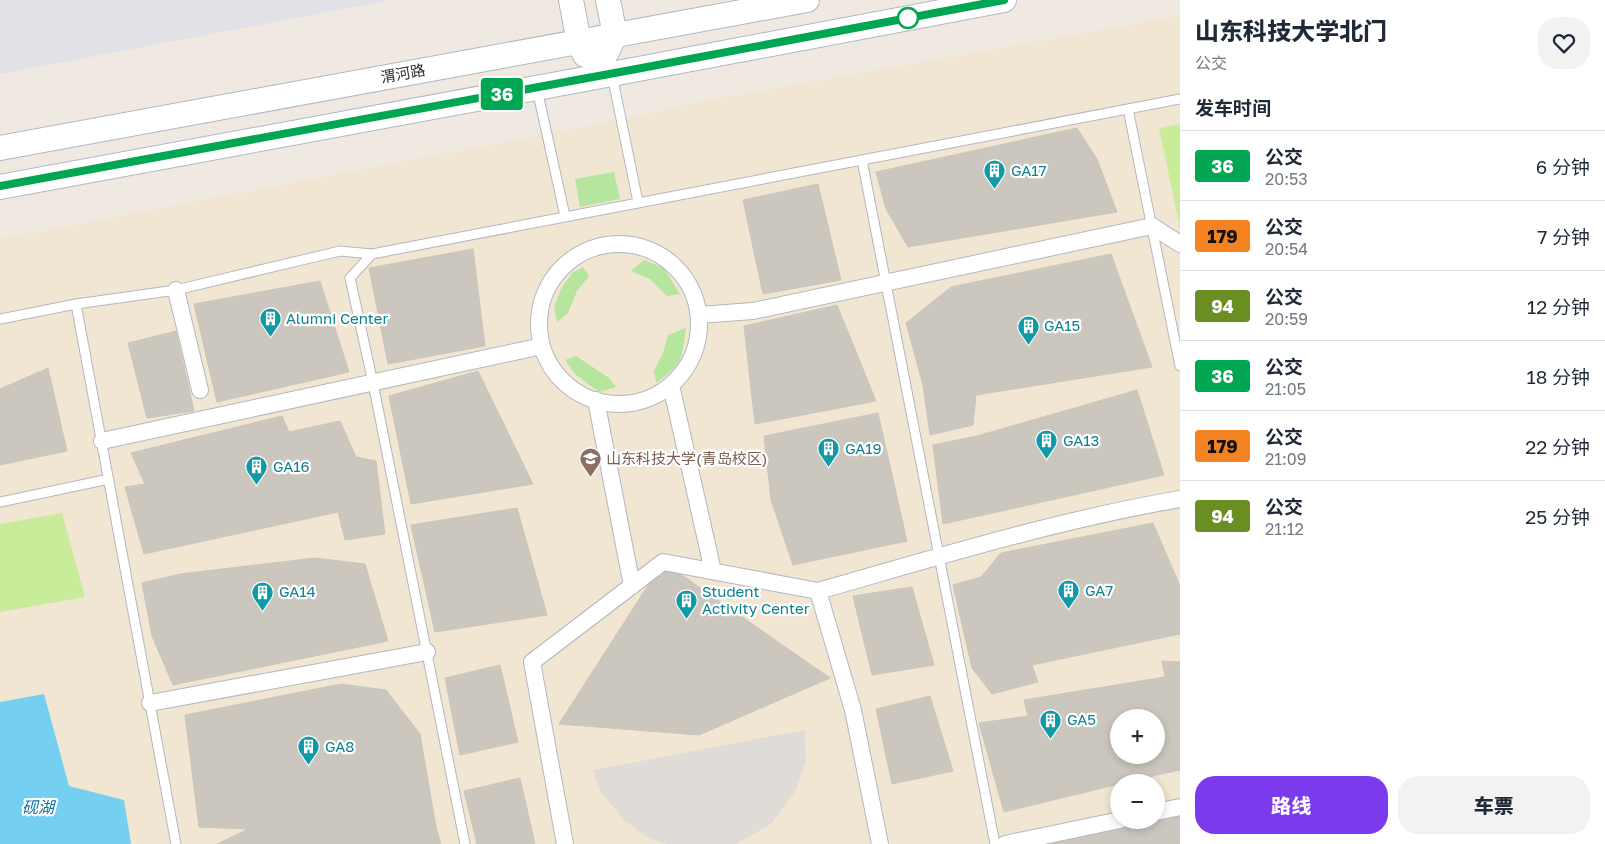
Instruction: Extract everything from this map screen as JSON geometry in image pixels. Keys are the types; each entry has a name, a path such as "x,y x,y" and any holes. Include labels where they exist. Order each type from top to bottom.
{"main road":[{"path":"571,0 579,42 603,76"},
{"path":"603,76 615,35 608,0"},
{"name":"渭河路","path":"0,148 807,0"},
{"path":"0,186 603,76 1004,0"}],"street":[{"path":"700,315 753,311 1152,226 1180,244"},
{"path":"631,244 656,252 678,268 693,290 700,315 698,342 688,366 670,386 648,399 622,404 596,400 572,388 554,370 542,346 539,320 545,293 559,271 579,254 604,245 631,244"},
{"path":"176,290 200,390"},
{"path":"102,441 542,346"},
{"path":"670,386 713,571"},
{"path":"596,400 632,586"},
{"path":"565,844 532,662 663,562 818,591 1054,525 1126,508 1180,500"},
{"path":"818,591 853,710 880,844"},
{"path":"150,702 427,652"},
{"path":"1165,810 1180,807"},
{"path":"1005,844 1110,822"}],"lane":[{"path":"603,76 638,202"},
{"path":"537,88 565,216"},
{"path":"0,319 76,304 176,290 340,251 372,254 1180,99"},
{"path":"1128,109 1180,366"},
{"path":"862,160 995,844"},
{"path":"372,254 350,278 373,383 465,844"},
{"path":"76,304 176,844"},
{"path":"0,502 109,479"}],"shaded area":[{"path":"0,0 391,0 0,74"},
{"name":"山东科技大学(青岛校区)","path":"1180,16 1180,844 0,844 0,239 583,127 709,100"},
{"path":"805,730 806,761 796,790 771,824 736,844 666,844 645,836 623,819 600,791 593,770"}],"green space":[{"path":"1180,124 1180,228 1159,128"},
{"path":"614,172 620,199 580,207 575,179"},
{"path":"644,260 664,268 680,294 667,296 650,279 631,271"},
{"path":"583,267 589,276 577,291 568,313 557,322 554,307 561,289 572,273"},
{"path":"686,328 680,360 672,371 656,383 654,371 663,353 668,335"},
{"path":"576,356 609,378 616,387 599,392 575,374 565,360"},
{"path":"62,513 85,597 0,612 0,524"}],"water":[{"name":"砚湖","path":"44,694 69,786 124,800 131,844 0,844 0,702"}],"building":[{"name":"GA17","path":"1077,128 1097,159 1117,212 908,247 886,209 876,172"},
{"path":"818,184 841,280 763,294 743,200"},
{"path":"473,249 485,346 388,364 369,268"},
{"name":"GA15","path":"1111,254 1152,367 976,395 973,425 930,435 923,385 906,323 951,287"},
{"name":"Alumni Center","path":"320,281 349,372 217,402 194,304"},
{"path":"837,305 876,401 755,424 744,326"},
{"path":"176,331 194,411 147,418 128,343"},
{"path":"48,368 67,451 0,465 0,389"},
{"path":"478,371 533,484 411,504 389,396"},
{"name":"GA13","path":"1137,390 1164,475 943,524 933,445 977,436"},
{"name":"GA19","path":"878,413 907,541 793,565 771,500 764,436"},
{"name":"GA16","path":"282,416 289,432 340,421 356,457 376,461 385,534 345,540 338,512 144,554 125,487 145,484 131,453"},
{"path":"517,508 547,615 435,632 411,525"},
{"name":"GA7","path":"1153,523 1180,586 1180,634 1032,665 1038,682 992,694 972,668 953,585 981,577 1001,553"},
{"name":"GA14","path":"315,558 365,564 388,641 173,685 152,636 142,583 180,574"},
{"name":"Student Activity Center","path":"663,562 830,678 699,735 559,724"},
{"path":"912,587 934,665 872,675 853,596"},
{"name":"GA5","path":"1162,661 1180,662 1180,770 1162,774 1110,774 1110,786 1004,812 979,723 1028,716 1024,700 1165,677"},
{"path":"500,665 518,742 460,755 445,678"},
{"name":"GA8","path":"341,684 386,690 420,734 436,827 413,836 380,799 300,819 248,829 199,827 185,715"},
{"path":"930,696 953,771 892,784 876,709"},
{"path":"520,778 535,844 477,844 464,791"},
{"path":"380,799 413,836 436,827 441,844 217,844 248,829 300,819"},
{"path":"1180,807 1180,844 1052,844 1051,834 1110,822 1110,829 1165,829 1165,810"}],"bus line":[{"name":"36","path":"0,186 1004,0"}],"place":[{"name":"GA17","path":"995,190"},
{"name":"Alumni Center","path":"270,338"},
{"name":"GA15","path":"1028,345"},
{"name":"GA13","path":"1047,460"},
{"name":"GA19","path":"829,468"},
{"name":"山东科技大学(青岛校区)","path":"590,478"},
{"name":"GA16","path":"257,486"},
{"name":"GA7","path":"1069,610"},
{"name":"GA14","path":"263,611"},
{"name":"Student Activity Center","path":"686,620"},
{"name":"GA5","path":"1051,739"},
{"name":"GA8","path":"309,766"}]}
